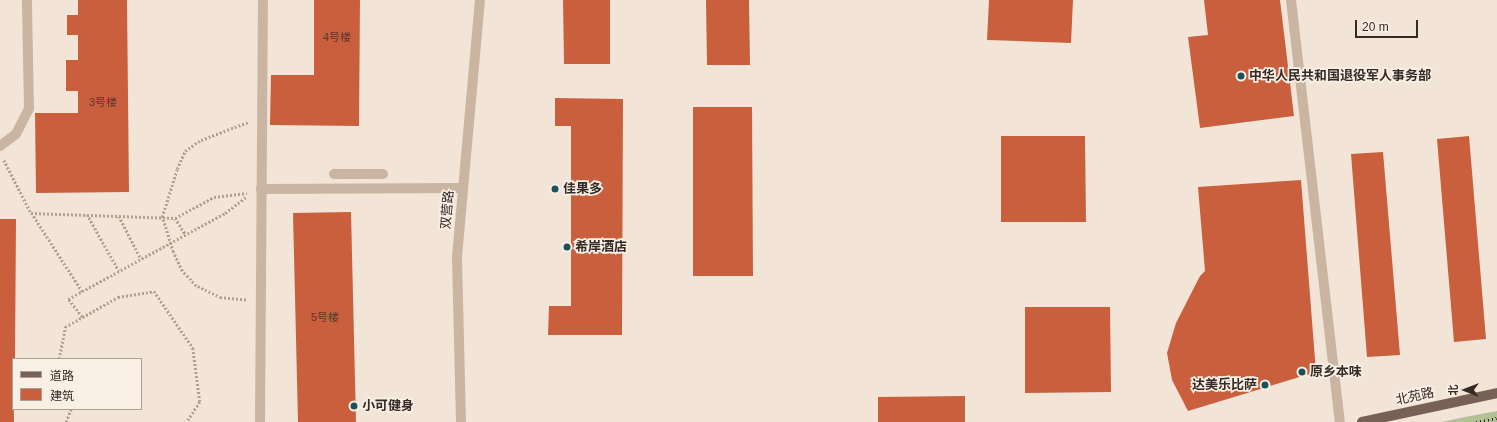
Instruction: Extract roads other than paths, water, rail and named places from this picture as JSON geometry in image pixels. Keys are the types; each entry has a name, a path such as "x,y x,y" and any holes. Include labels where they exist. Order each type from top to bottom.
{"main road":[{"name":"北苑路","path":"1362,422 1497,393"}],"street":[{"path":"0,146 16,134 29,109 27,0"},
{"path":"260,422 263,0"},
{"name":"双营路","path":"461,422 457,257 480,0"},
{"path":"1291,0 1340,422"},
{"path":"334,174 384,174"},
{"path":"261,189 464,188"}],"railway":[{"path":"1476,422 1497,418"}],"place":[{"name":"中华人民共和国退役军人事务部","path":"1241,76"},
{"name":"佳果多","path":"555,189"},
{"name":"希岸酒店","path":"567,247"},
{"name":"原乡本味","path":"1302,372"},
{"name":"达美乐比萨","path":"1265,385"},
{"name":"小可健身","path":"354,406"}]}
